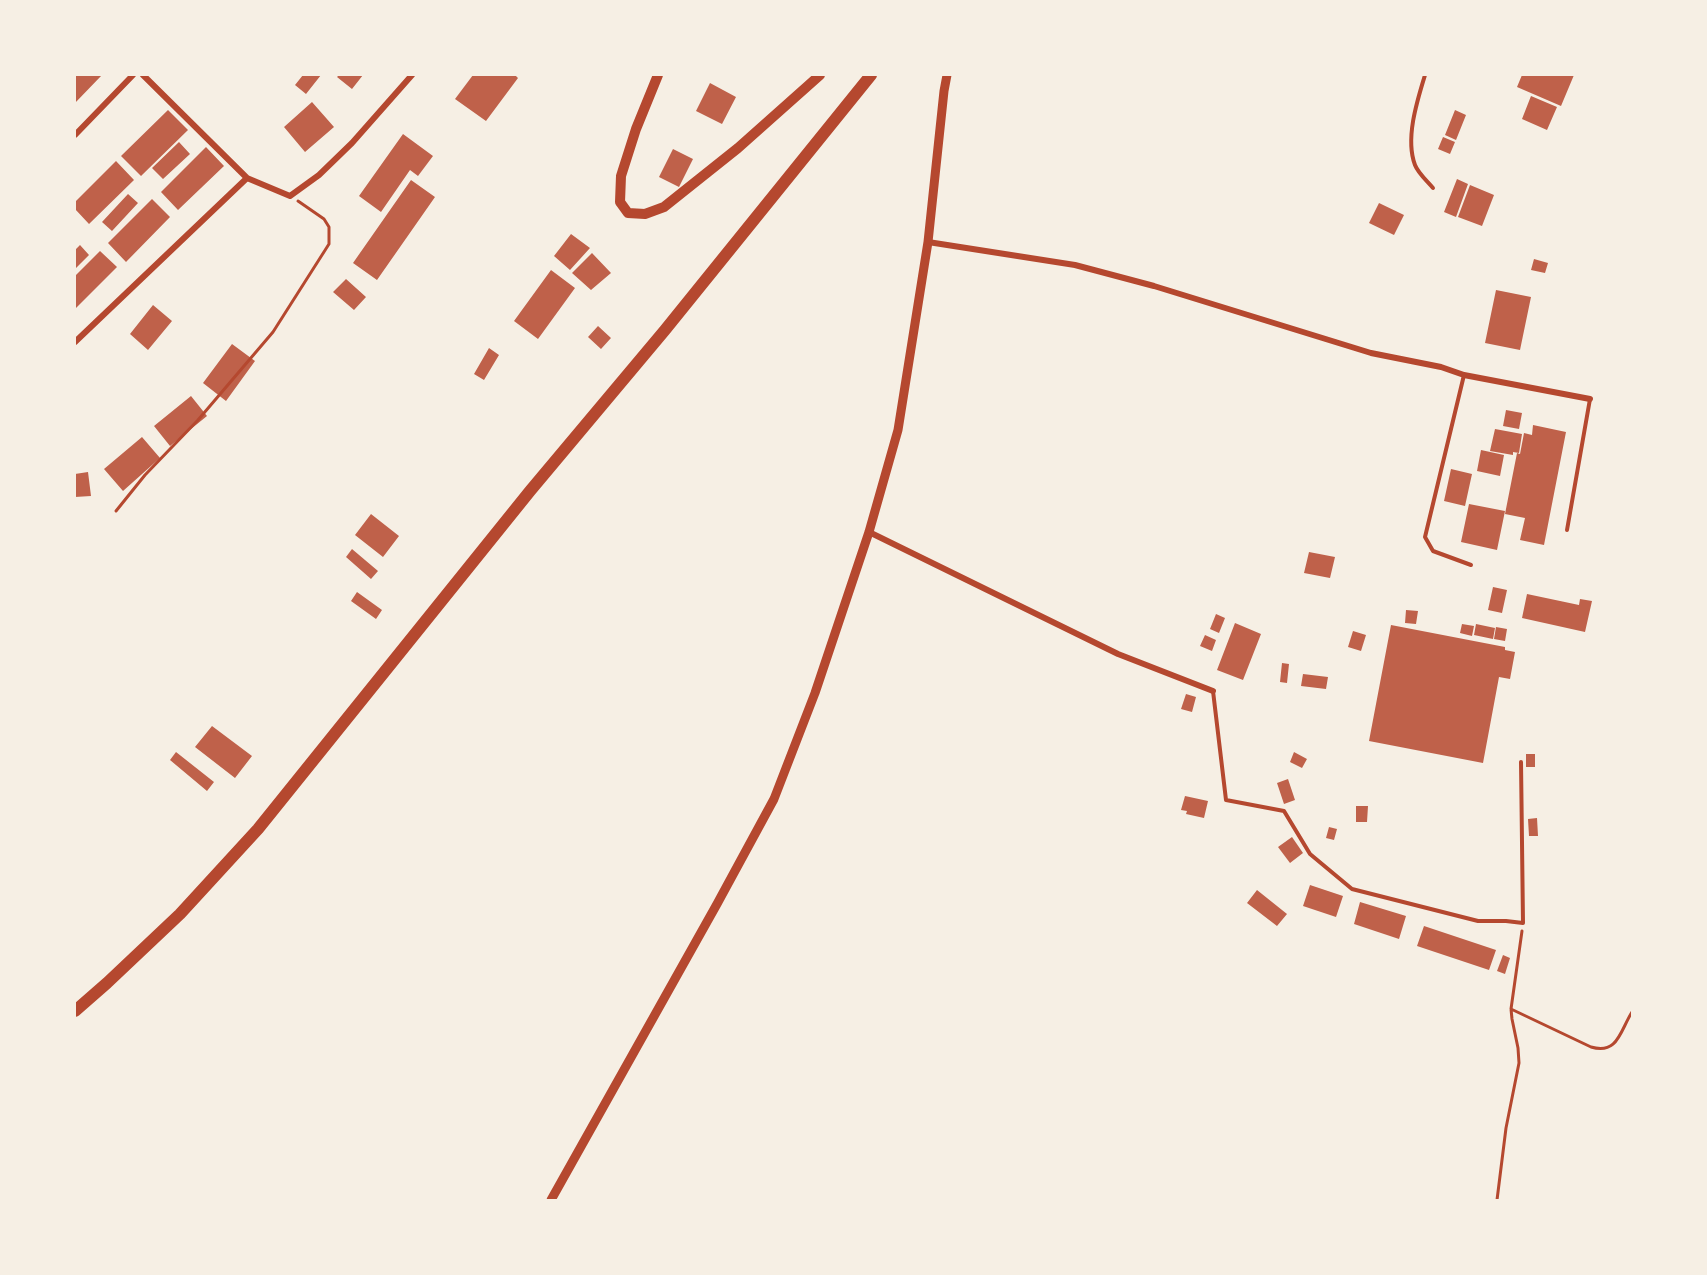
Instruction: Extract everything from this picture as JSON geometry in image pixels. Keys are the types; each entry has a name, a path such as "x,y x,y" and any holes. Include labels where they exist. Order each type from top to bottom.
{"highway":[{"path":"75,1011 180,914 258,829 530,491 665,330 871,75"}],"main road":[{"path":"658,75 636,129 621,176 620,202 628,213 645,214 664,207 738,148 820,75"}],"street":[{"path":"75,135 133,75"},
{"path":"142,75 247,178 290,196 319,175 352,143 412,75"},
{"path":"551,1200 774,799 815,693 869,532 898,430 928,242 947,75"},
{"path":"75,342 247,178"},
{"path":"928,242 1075,265 1154,286 1371,353 1441,367 1464,375 1590,399"},
{"path":"869,532 1118,654 1213,691"}],"lane":[{"path":"1425,75 1415,108 1412,145 1415,167 1433,188"},
{"path":"1464,375 1425,537 1433,551 1471,565"},
{"path":"1567,530 1590,399"},
{"path":"1213,691 1226,800 1284,811 1310,854 1352,889 1478,921 1523,923 1521,762"}],"path":[{"path":"116,511 145,475 198,420 273,332 329,244 329,227 324,219 290,196"},
{"path":"1497,1200 1506,1128 1519,1063 1511,1009 1523,923"},
{"path":"1511,1009 1599,1049 1613,1045 1632,1012"}],"building":[{"path":"75,75 102,75 75,103"},
{"path":"303,75 321,75 306,94 295,85"},
{"path":"339,75 363,75 352,89 337,77"},
{"path":"473,75 515,75 518,78 486,121 455,99"},
{"path":"1522,75 1574,75 1561,106 1517,87"},
{"path":"710,83 736,97 722,124 696,111"},
{"path":"1531,96 1557,107 1547,130 1522,119"},
{"path":"312,102 334,127 305,152 284,127"},
{"path":"168,110 188,130 141,176 121,156"},
{"path":"1455,110 1466,115 1456,140 1445,135"},
{"path":"403,134 433,156 418,176 410,170 381,212 359,196"},
{"path":"1443,137 1455,142 1450,154 1438,149"},
{"path":"179,142 190,154 163,179 152,168"},
{"path":"206,147 224,166 178,210 161,192"},
{"path":"673,149 693,159 679,187 659,177"},
{"path":"116,161 134,180 89,224 75,209 75,202"},
{"path":"1457,179 1468,184 1456,217 1444,212"},
{"path":"411,180 435,197 377,280 353,263"},
{"path":"1470,185 1494,195 1482,226 1458,217"},
{"path":"128,194 138,203 112,231 102,222"},
{"path":"152,199 170,217 126,262 108,243"},
{"path":"1379,203 1404,215 1394,235 1369,223"},
{"path":"571,234 590,248 570,270 554,256"},
{"path":"80,245 89,255 75,269 75,250"},
{"path":"100,251 117,267 75,309 75,276"},
{"path":"592,253 611,273 591,290 572,273"},
{"path":"1534,259 1548,263 1545,273 1531,270"},
{"path":"551,270 575,288 538,339 514,321"},
{"path":"346,279 366,297 354,310 333,292"},
{"path":"1496,290 1531,297 1520,350 1485,343"},
{"path":"153,305 172,321 148,350 130,334"},
{"path":"598,326 611,338 601,349 588,337"},
{"path":"232,344 255,361 226,401 203,383"},
{"path":"489,348 499,355 484,380 474,374"},
{"path":"191,396 207,416 170,446 154,426"},
{"path":"1506,410 1522,413 1519,429 1503,426"},
{"path":"1533,425 1566,432 1544,545 1520,540 1525,518 1505,514 1517,453 1520,454 1524,433 1532,435"},
{"path":"1495,429 1522,434 1519,453 1513,452 1513,455 1490,451"},
{"path":"142,437 160,458 123,491 104,469"},
{"path":"1481,450 1504,455 1500,476 1477,471"},
{"path":"1451,469 1472,474 1465,506 1444,501"},
{"path":"88,472 91,496 75,497 75,474"},
{"path":"1469,504 1505,511 1497,550 1461,542"},
{"path":"371,514 399,536 383,557 355,535"},
{"path":"352,549 378,571 371,579 346,557"},
{"path":"1309,552 1335,557 1330,578 1304,573"},
{"path":"1493,587 1507,590 1502,613 1488,610"},
{"path":"357,592 382,610 376,619 351,601"},
{"path":"1527,594 1579,605 1580,599 1592,601 1585,632 1522,618"},
{"path":"1406,610 1418,611 1416,624 1405,623"},
{"path":"1216,614 1225,618 1219,633 1210,629"},
{"path":"1235,623 1261,634 1243,680 1217,670"},
{"path":"1462,624 1474,626 1472,636 1460,633"},
{"path":"1476,624 1495,628 1493,639 1474,635"},
{"path":"1391,625 1505,647 1505,650 1515,652 1510,679 1499,677 1483,763 1369,741"},
{"path":"1496,627 1507,629 1505,641 1494,639"},
{"path":"1353,631 1366,635 1361,651 1348,647"},
{"path":"1205,635 1216,640 1212,651 1200,646"},
{"path":"1282,663 1289,664 1287,683 1280,682"},
{"path":"1303,674 1328,677 1326,689 1301,686"},
{"path":"1186,694 1196,697 1192,712 1181,709"},
{"path":"212,726 252,756 235,778 195,747"},
{"path":"176,752 214,782 207,791 170,760"},
{"path":"1294,752 1307,759 1302,768 1290,762"},
{"path":"1526,754 1535,754 1535,767 1526,767"},
{"path":"1288,779 1295,800 1284,804 1277,783"},
{"path":"1185,796 1208,801 1204,818 1186,814 1187,811 1181,810"},
{"path":"1356,806 1368,806 1367,822 1356,822"},
{"path":"1537,818 1538,836 1529,836 1528,819"},
{"path":"1329,827 1337,829 1334,840 1326,838"},
{"path":"1292,837 1303,853 1290,863 1278,847"},
{"path":"1310,885 1343,896 1336,917 1303,906"},
{"path":"1257,890 1287,914 1277,926 1247,903"},
{"path":"1360,902 1406,916 1399,939 1354,924"},
{"path":"1424,926 1496,950 1489,970 1417,946"},
{"path":"1503,955 1510,958 1505,974 1497,971"}]}
